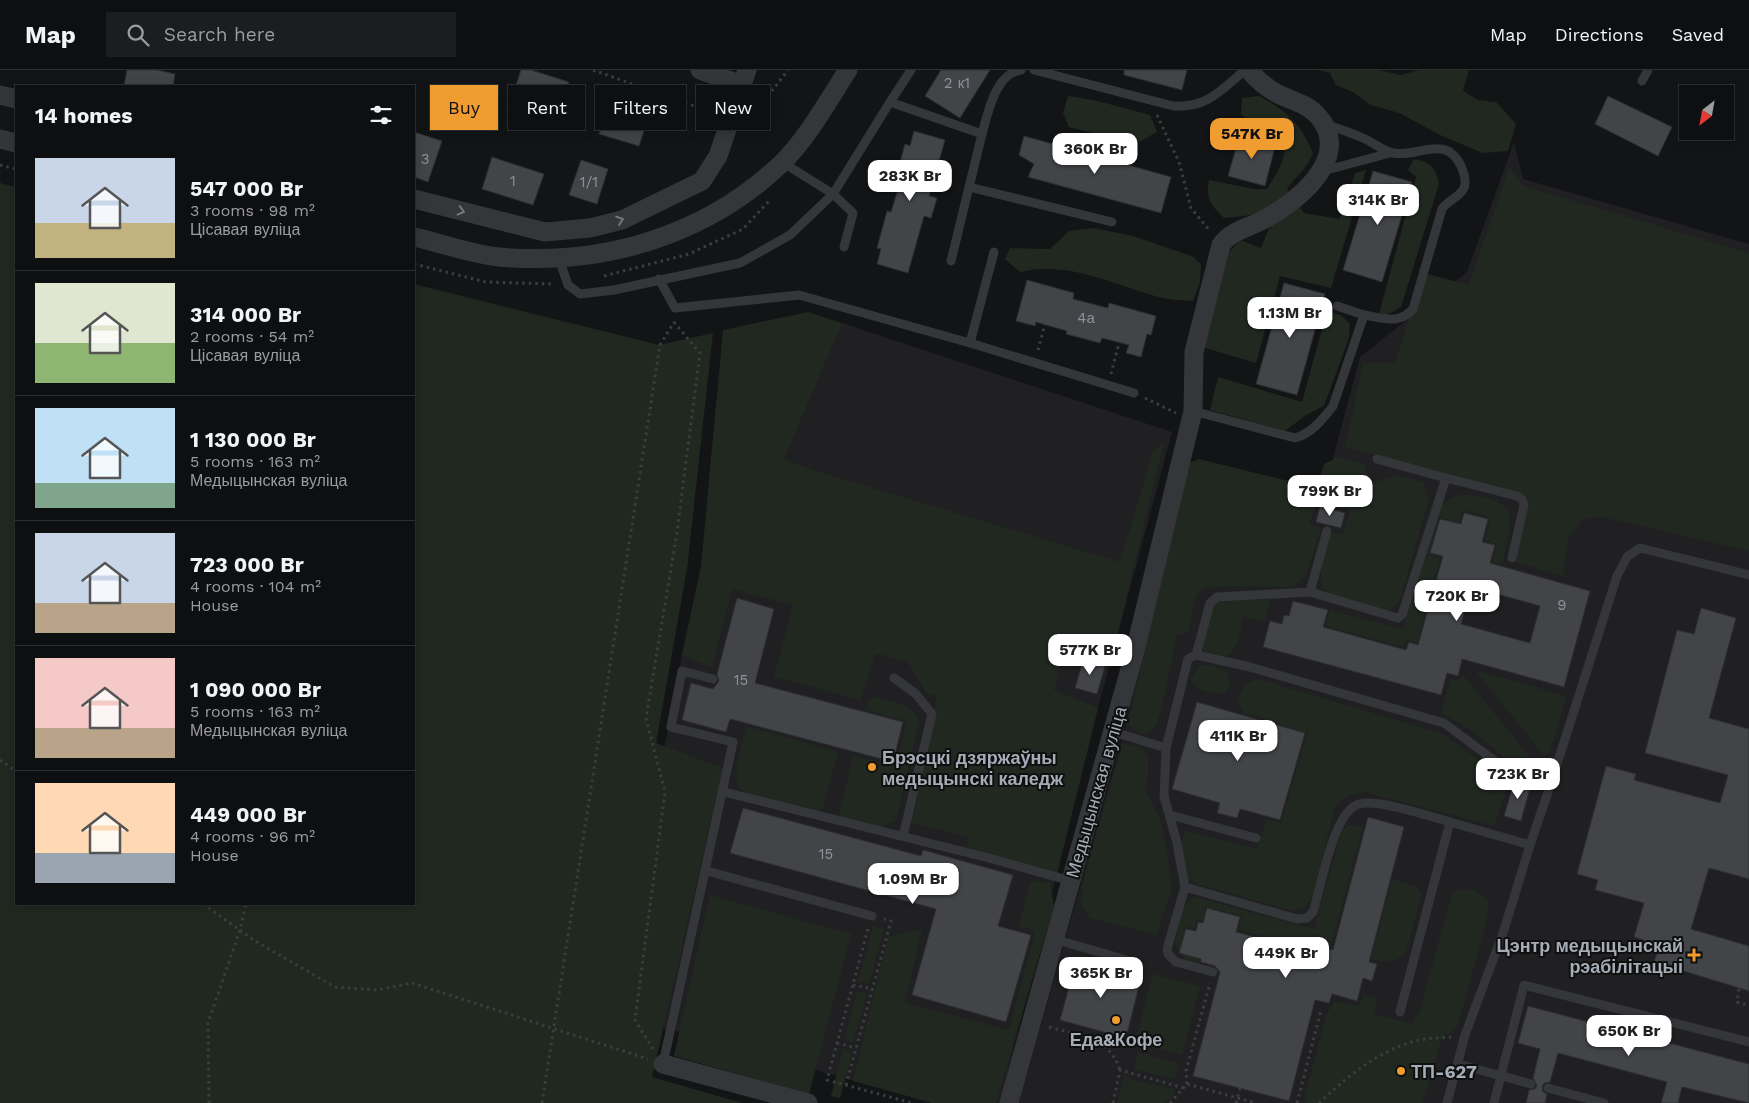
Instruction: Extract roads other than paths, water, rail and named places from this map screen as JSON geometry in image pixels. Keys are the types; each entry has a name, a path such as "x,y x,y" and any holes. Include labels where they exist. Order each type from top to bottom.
{"street":[{"path":"415,199 545,232 590,228 622,220 702,181 718,156 738,78 700,70"},
{"path":"415,237 497,256 559,259 618,251 672,235 725,207 782,162 809,131 848,70"},
{"path":"1249,70 1269,88 1305,106 1324,124 1330,136 1331,148 1321,171"},
{"path":"0,95 15,100"},
{"path":"0,139 15,143"},
{"name":"Медыцынская вуліца","path":"1009,1103 1030,1022 1114,732 1192,416 1194,352 1221,245 1227,237 1277,211 1308,186 1321,171"},
{"path":"663,1064 808,1103"}],"lane":[{"path":"559,259 568,284 580,294 614,290 740,263 790,235 833,194 910,70"},
{"path":"951,261 988,114 1002,82 1009,75 1021,70"},
{"path":"1034,70 1172,106 1198,105 1211,99 1245,70"},
{"path":"1642,81 1648,70"},
{"path":"890,102 982,134"},
{"path":"1324,124 1354,134 1390,152 1401,154 1431,148 1447,150 1456,157 1465,176 1465,187 1457,197 1442,209 1413,309 1406,317 1399,320 1364,315 1337,306"},
{"path":"1321,171 1390,152"},
{"path":"782,162 833,194 853,213 844,247"},
{"path":"969,187 1112,222"},
{"path":"970,343 994,252"},
{"path":"659,279 675,308 799,296 970,343 1134,393"},
{"path":"1192,416 1295,438 1304,436 1323,419 1333,406 1364,315"},
{"path":"1377,459 1517,496 1522,499 1524,505 1512,558"},
{"path":"1196,655 1210,602 1217,597 1310,592 1398,618 1402,615 1446,478"},
{"path":"1310,592 1327,531"},
{"path":"1447,1103 1466,1035 1503,933 1617,576 1626,557 1640,548 1749,575"},
{"path":"1213,972 1176,962 1168,954 1167,949 1185,887 1170,814 1164,796 1166,748 1188,659 1196,655 1250,667 1444,723 1503,766 1552,780"},
{"path":"663,1064 707,871 733,742 671,727 682,671 712,679"},
{"path":"894,678 916,694 932,714 903,836"},
{"path":"1114,732 1166,748"},
{"path":"724,792 903,836 1070,881"},
{"path":"1185,887 1297,919 1307,918 1314,912 1336,830 1347,813 1358,804 1383,805 1530,845"},
{"path":"1170,814 1256,838"},
{"path":"1400,1012 1450,822"},
{"path":"707,871 872,916"},
{"path":"1054,939 1137,963"},
{"path":"1494,1103 1524,985 1749,1042"},
{"path":"1458,1064 1531,1084"},
{"path":"1548,1088 1604,1103"}],"place":[{"name":"Брэсцкі дзяржаўны медыцынскі каледж","path":"872,767"},
{"name":"Цэнтр медыцынскай рэабілітацыі","path":"1694,955"},
{"name":"Еда&Кофе","path":"1116,1020"},
{"name":"ТП-627","path":"1401,1071"}]}
